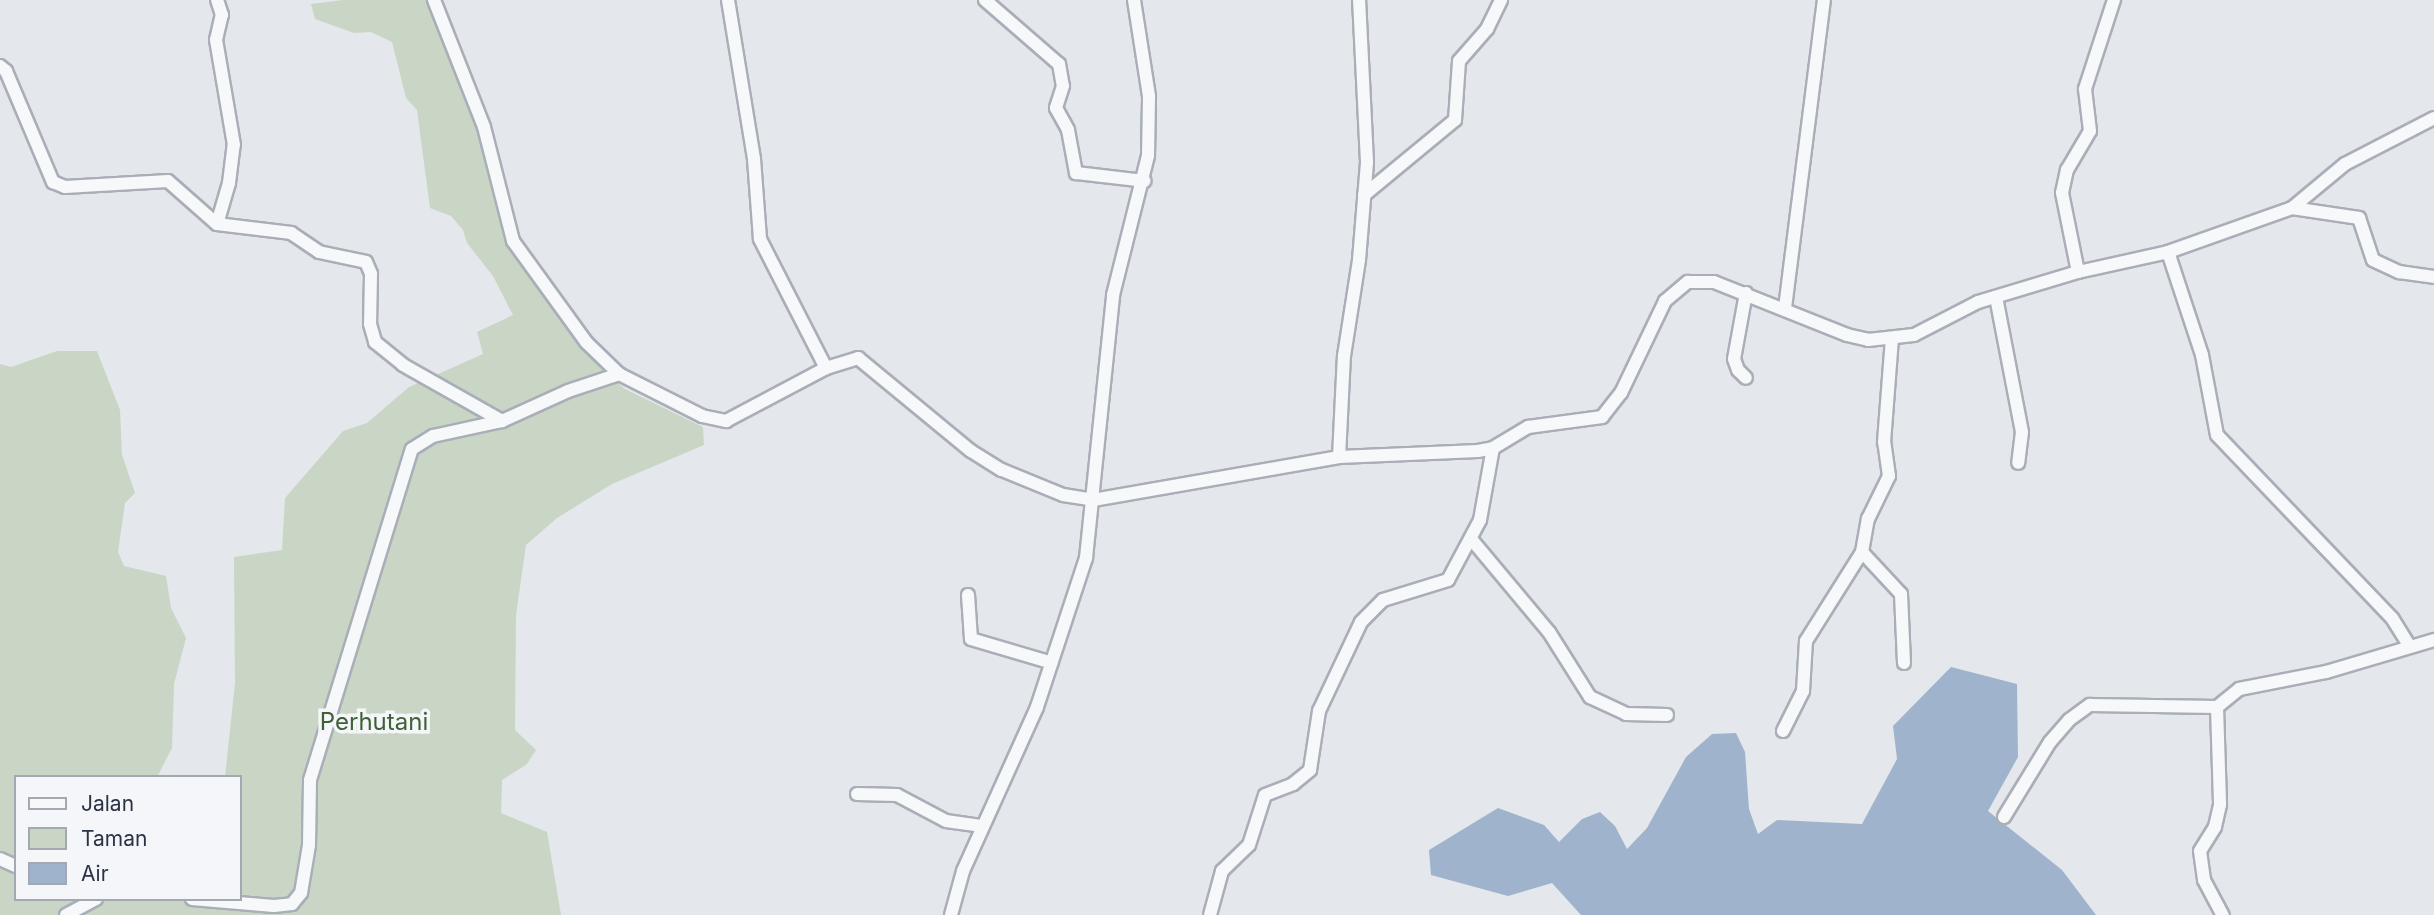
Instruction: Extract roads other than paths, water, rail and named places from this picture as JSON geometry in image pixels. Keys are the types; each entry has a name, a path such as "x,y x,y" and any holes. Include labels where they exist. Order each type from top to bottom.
{"street":[{"path":"217,0 222,15 216,40 234,145 229,183 217,224"},
{"path":"434,0 484,127 513,241 586,342 619,374 702,416 726,421 826,368 858,358 971,451 1002,470 1063,495 1093,500 1339,457 1493,448 1528,427 1587,422 1612,409 1650,327 1678,287 1698,280 1746,293 1846,335 1892,338 1936,327 1964,309 1996,297 2078,272 2168,252 2292,208 2345,164 2434,118"},
{"path":"728,0 754,159 760,239 826,368"},
{"path":"985,0 1059,64 1063,86 1056,108 1068,130 1076,173 1144,181"},
{"path":"951,915 983,825 1052,663 1086,558 1113,295 1144,181 1149,96 1134,0"},
{"path":"1339,457 1344,356 1364,195 1366,79 1359,0"},
{"path":"1364,195 1455,120 1458,61 1496,15 1501,0"},
{"path":"1785,308 1824,0"},
{"path":"2078,272 2062,193 2067,170 2091,131 2085,89 2114,0"},
{"path":"0,66 6,71 53,182 65,187 169,181 217,224 291,233 319,252 366,262 375,342 403,365 502,421"},
{"path":"2292,208 2359,218 2373,260 2399,272 2434,277"},
{"path":"2168,252 2202,355 2217,435 2392,618 2409,645"},
{"path":"1746,293 1734,359 1738,370 1746,378"},
{"path":"1996,297 2022,432 2018,463"},
{"path":"1783,732 1803,691 1805,641 1862,552 1868,519 1889,476 1884,442 1892,338"},
{"path":"215,901 274,906 297,901 309,845 310,780 412,449 433,436 502,421 568,391 619,374"},
{"path":"1210,915 1222,871 1249,845 1265,795 1293,784 1310,770 1319,711 1361,622 1383,600 1441,585 1472,540 1489,489 1493,448"},
{"path":"1472,540 1549,632 1590,697 1626,714 1667,715"},
{"path":"1862,552 1901,594 1904,663"},
{"path":"968,595 971,639 1052,663"},
{"path":"2004,817 2050,742 2081,709 2102,703 2217,706 2239,689 2326,672 2409,645 2434,640"},
{"path":"2217,706 2220,804 2215,827 2200,851 2204,880 2223,915"},
{"path":"857,794 897,795 946,821 983,825"},
{"path":"66,915 92,901"}],"water":[{"path":"1951,667 2017,684 2018,757 1988,811 2062,870 2096,915 1581,915 1552,883 1508,896 1431,875 1429,850 1498,808 1544,825 1559,842 1582,819 1600,812 1615,826 1627,849 1647,828 1686,757 1712,734 1736,733 1745,752 1749,809 1758,834 1777,820 1862,824 1897,759 1893,726"}],"park label":[{"name":"Perhutani","path":"374,722"}]}
